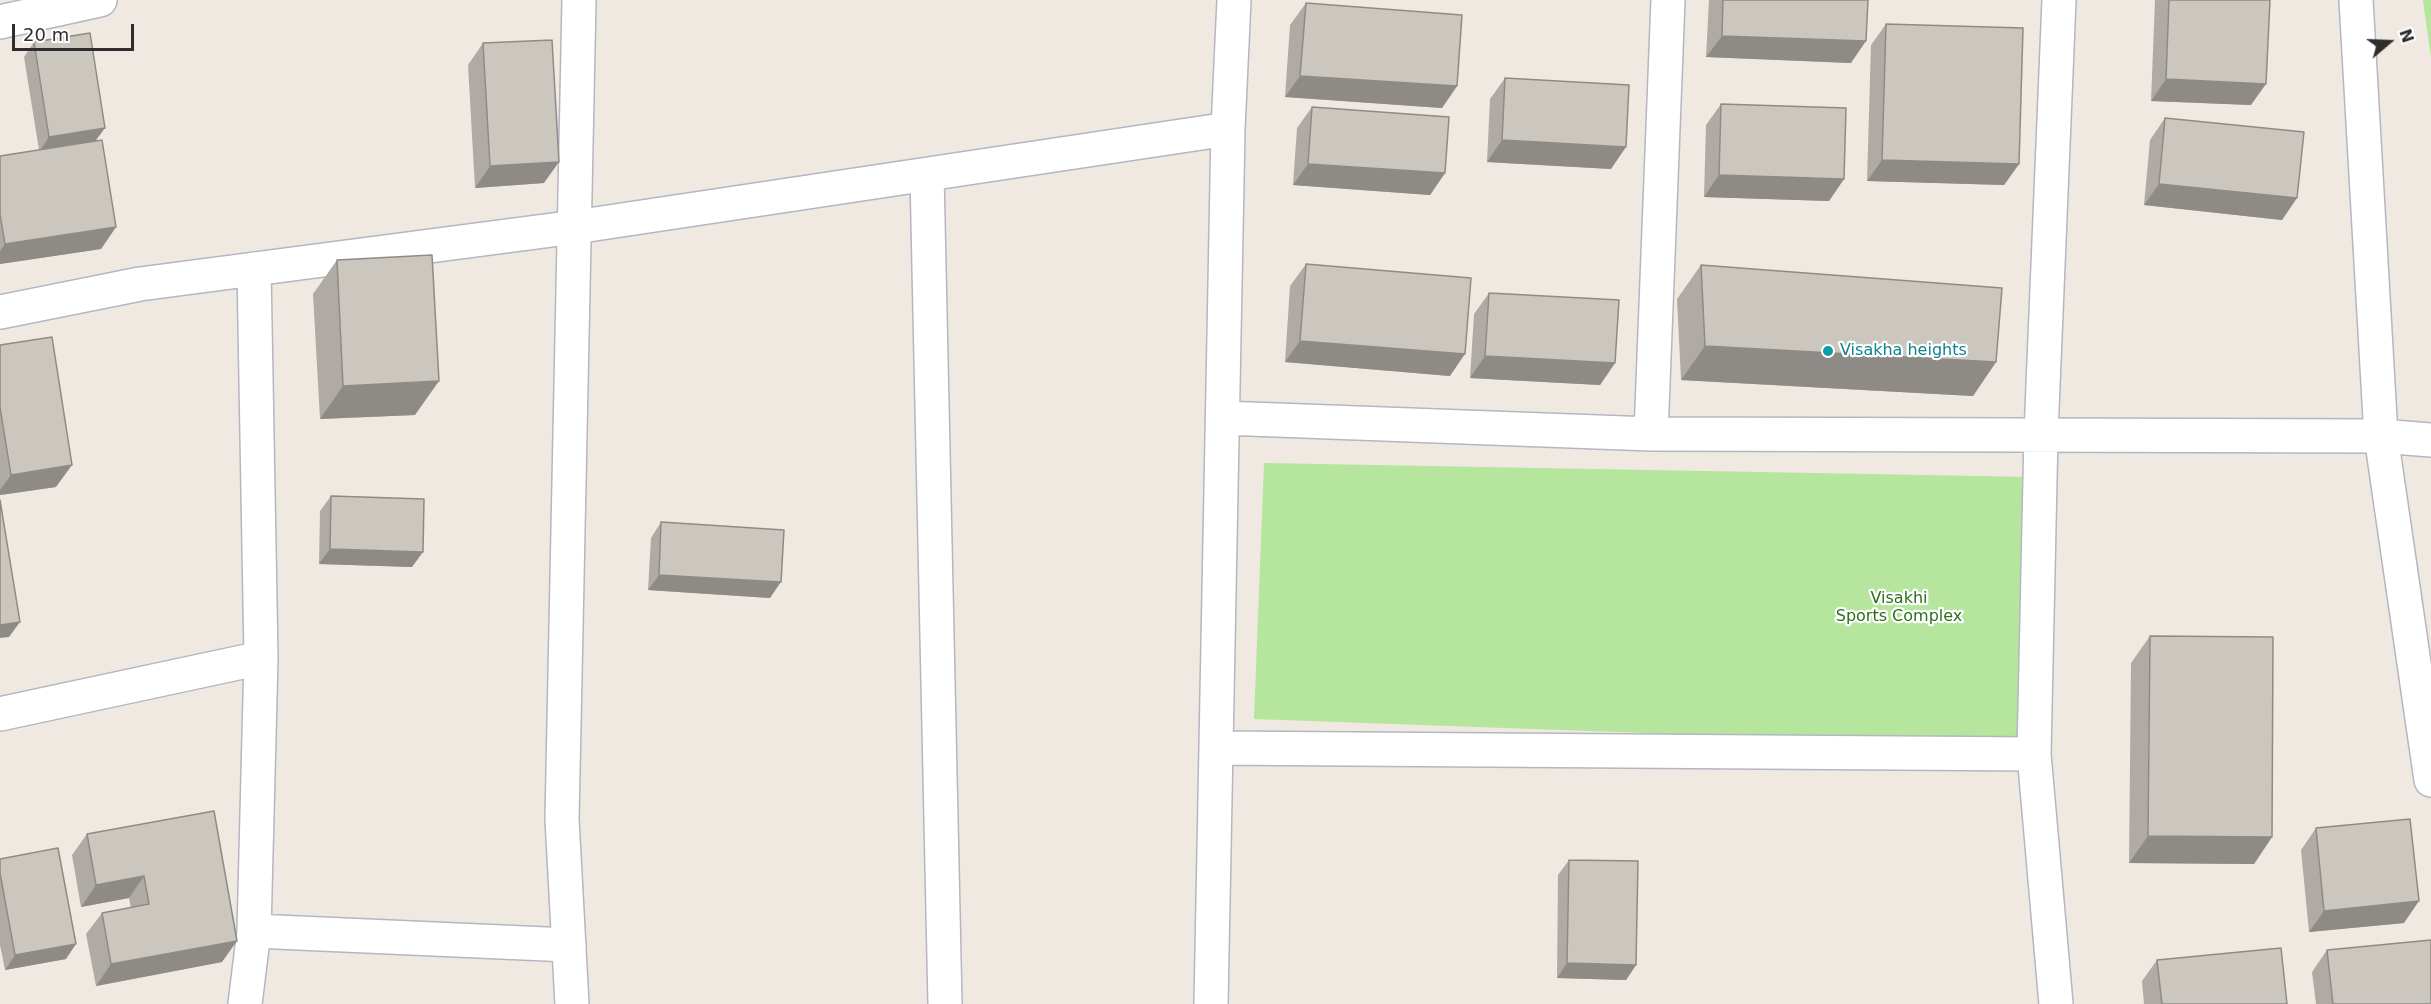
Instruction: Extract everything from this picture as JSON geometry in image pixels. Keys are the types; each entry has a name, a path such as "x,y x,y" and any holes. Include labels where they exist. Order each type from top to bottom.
{"street":[{"path":"0,22 100,0"},
{"path":"572,1004 562,819 579,0"},
{"path":"1211,1004 1228,129 1234,0"},
{"path":"1651,434 1668,0"},
{"path":"2056,1004 2034,754 2042,434 2059,0"},
{"path":"2356,0 2381,436 2431,780"},
{"path":"0,312 141,284 575,227 1228,129"},
{"path":"927,175 945,1004"},
{"path":"245,1004 254,931 261,658 254,269"},
{"path":"1222,418 1651,434 2381,436 2431,440"},
{"path":"0,714 261,658"},
{"path":"1216,748 2034,754"},
{"path":"254,931 569,945"}],"green space":[{"path":"2423,0 2431,0 2431,58"},
{"name":"Visakhi Sports Complex","path":"1264,463 2034,477 2036,747 1254,719"}],"building":[{"path":"1723,0 1868,0 1866,41 1722,36"},
{"path":"2169,0 2270,0 2266,84 2166,79"},
{"path":"1306,3 1462,15 1457,86 1300,76"},
{"path":"1886,24 2023,28 2019,164 1882,160"},
{"path":"90,33 105,128 49,137 34,42"},
{"path":"552,40 559,162 490,166 483,43"},
{"path":"1505,78 1629,85 1626,147 1502,140"},
{"path":"1721,104 1846,108 1844,179 1719,175"},
{"path":"1312,107 1449,117 1445,173 1308,164"},
{"path":"2165,118 2304,132 2297,198 2159,184"},
{"path":"102,140 116,227 5,244 0,214 0,156"},
{"path":"432,255 439,381 343,386 337,260"},
{"path":"1306,264 1471,278 1465,354 1300,341"},
{"path":"1701,265 2002,288 1996,362 1705,346"},
{"path":"1489,293 1619,300 1615,363 1485,356"},
{"path":"52,337 72,465 11,475 0,407 0,345"},
{"path":"331,496 424,499 423,552 330,549"},
{"path":"0,500 20,622 0,625"},
{"path":"661,522 784,530 781,582 659,575"},
{"path":"2150,636 2273,637 2272,837 2148,836"},
{"path":"214,811 237,941 111,964 102,913 149,904 144,876 96,885 87,834"},
{"path":"2410,819 2419,901 2324,911 2316,828"},
{"path":"58,848 76,944 15,955 0,873 0,859"},
{"path":"1569,860 1638,861 1636,965 1567,963"},
{"path":"2431,940 2431,1004 2333,1004 2327,950"},
{"path":"2281,948 2287,1004 2162,1004 2157,960"}],"place":[{"name":"Visakha heights","path":"1828,351"}]}
